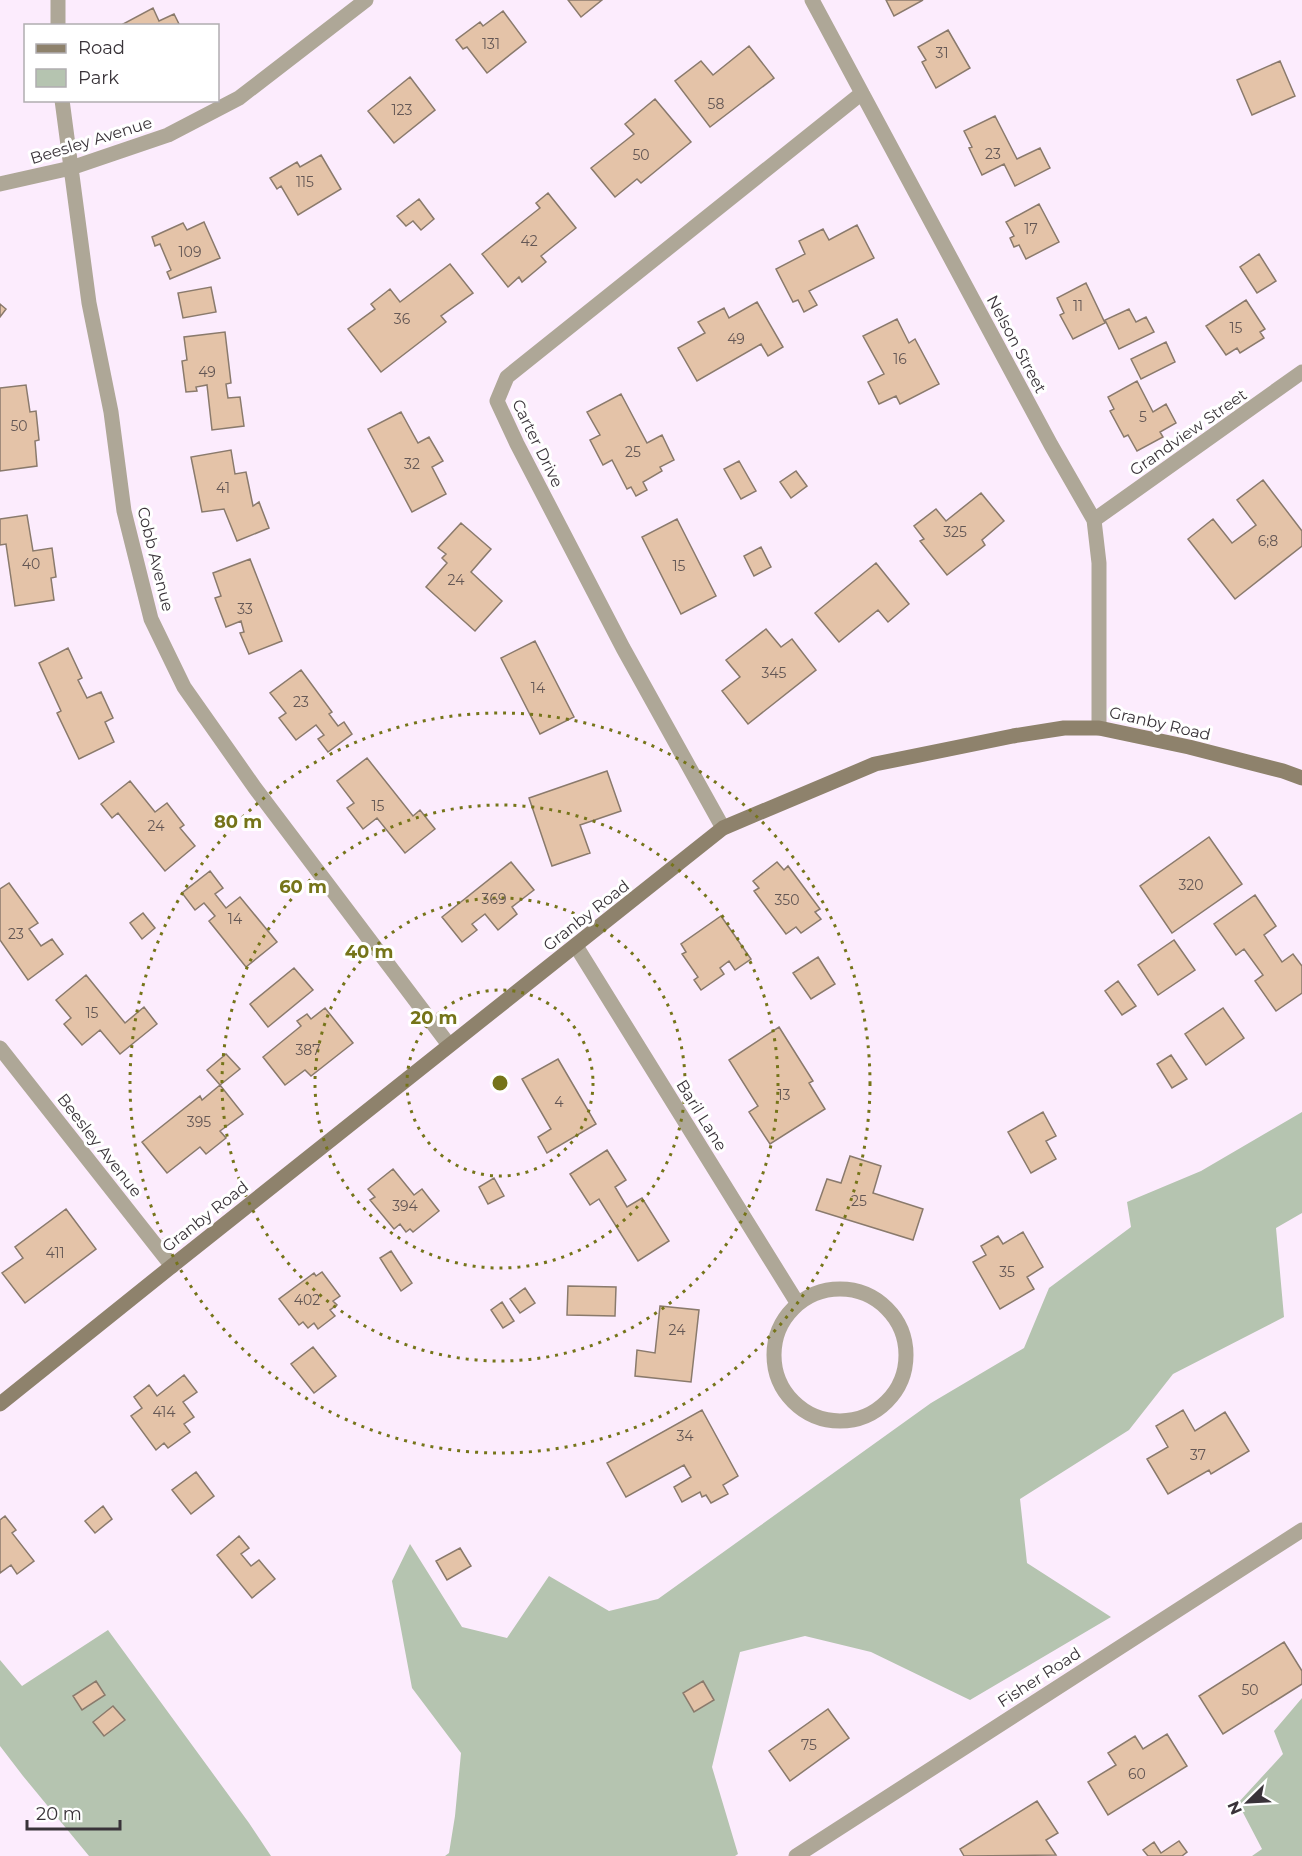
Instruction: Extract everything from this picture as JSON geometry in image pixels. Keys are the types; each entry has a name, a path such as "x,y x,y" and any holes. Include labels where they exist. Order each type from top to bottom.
{"main road":[{"name":"Granby Road","path":"0,1404 723,828 875,764 1064,728 1099,728 1189,747 1302,778"}],"street":[{"path":"58,0 58,24"},
{"name":"Beesley Avenue","path":"0,184 71,168 168,135 239,98 366,0"},
{"name":"Nelson Street","path":"812,0 1094,520 1099,563 1099,728"},
{"name":"Carter Drive","path":"723,828 623,648 497,401 507,377 862,93"},
{"name":"Cobb Avenue","path":"62,102 89,303 111,412 124,511 151,619 184,687 262,798 449,1046"},
{"name":"Grandview Street","path":"1094,520 1302,372"},
{"name":"Baril Lane","path":"576,946 798,1304"},
{"name":"Beesley Avenue","path":"0,1048 172,1266"},
{"path":"838,1289 861,1292 880,1303 895,1319 904,1340 906,1361 901,1382 889,1400 872,1413 853,1421 831,1422 811,1415 793,1403 780,1385 774,1363 775,1341 783,1321 798,1304 817,1293 838,1289"},
{"name":"Fisher Road","path":"796,1856 1302,1530"}],"green space":[{"path":"1302,1112 1302,1213 1276,1228 1284,1317 1173,1374 1129,1430 1020,1499 1027,1563 1111,1617 970,1700 871,1652 805,1636 740,1652 712,1767 738,1854 735,1856 445,1856 449,1853 455,1816 461,1753 412,1688 392,1581 410,1544 462,1627 507,1638 549,1576 609,1611 658,1599 931,1403 1024,1348 1049,1288 1131,1227 1127,1202 1201,1171"},
{"path":"108,1630 271,1856 89,1856 0,1746 0,1660 22,1686"},
{"path":"1302,1698 1302,1856 1252,1856 1262,1849 1238,1803 1283,1754 1274,1731"}],"building":[{"path":"568,0 602,0 581,17"},
{"path":"886,0 923,0 894,16"},
{"path":"153,8 159,21 174,14 179,24 123,24"},
{"path":"503,11 526,42 487,73 467,47 463,49 456,40 480,22 483,26"},
{"path":"948,30 970,68 936,88 922,62 926,60 918,47"},
{"path":"749,46 774,78 710,127 675,81 701,61 713,75"},
{"path":"1280,61 1295,96 1252,115 1237,80"},
{"path":"410,77 435,110 394,143 368,111"},
{"path":"655,99 691,142 641,183 637,179 615,197 591,168 634,134 625,124"},
{"path":"995,116 1017,159 1040,148 1050,168 1015,186 1004,164 982,175 969,148 972,147 964,131"},
{"path":"321,155 341,189 298,215 281,186 277,189 270,178 297,162 300,167"},
{"path":"548,193 576,228 541,256 546,262 522,282 519,277 508,287 482,254 540,208 536,203"},
{"path":"419,199 434,219 421,230 413,221 406,226 397,216"},
{"path":"1039,204 1059,242 1026,259 1019,245 1014,247 1010,238 1014,236 1006,222"},
{"path":"204,222 220,258 170,279 167,272 171,270 160,244 155,246 152,237 183,223 187,230"},
{"path":"857,225 874,258 809,291 817,305 804,312 798,300 793,302 776,269 805,254 799,241 823,229 829,240"},
{"path":"1259,254 1276,281 1257,293 1240,267"},
{"path":"450,264 473,293 441,316 446,322 381,372 348,329 375,309 371,304 390,289 400,302"},
{"path":"1086,283 1105,323 1073,339 1060,315 1064,313 1057,298"},
{"path":"211,287 216,312 183,318 178,293"},
{"path":"1246,300 1265,329 1260,332 1264,338 1240,353 1237,348 1226,355 1206,326"},
{"path":"757,302 783,347 768,356 761,344 697,381 678,348 705,333 698,322 724,308 729,318"},
{"path":"0,304 6,309 0,317"},
{"path":"1129,309 1136,322 1146,317 1154,332 1119,349 1105,320"},
{"path":"897,319 909,343 915,339 939,384 900,404 896,396 879,404 868,382 884,374 863,336"},
{"path":"225,332 231,383 226,384 228,398 240,397 244,426 212,430 207,385 196,387 197,391 186,392 182,361 187,360 184,337"},
{"path":"1166,342 1175,362 1141,379 1131,359"},
{"path":"1137,381 1153,412 1166,404 1176,423 1160,432 1163,437 1137,451 1128,435 1124,437 1110,411 1114,409 1108,397"},
{"path":"26,385 30,412 36,411 39,440 35,441 37,466 0,471 0,388"},
{"path":"621,394 647,443 662,435 674,460 660,467 662,471 643,482 647,490 636,496 631,487 627,489 612,460 603,465 590,440 600,435 587,412"},
{"path":"401,412 418,443 429,437 443,461 432,467 446,494 412,512 368,429"},
{"path":"231,450 235,474 246,472 253,506 259,502 269,528 237,541 224,509 202,512 191,457"},
{"path":"739,461 756,491 741,499 724,469"},
{"path":"796,471 807,486 791,498 780,482"},
{"path":"1263,480 1302,531 1302,546 1235,599 1188,539 1213,519 1232,543 1256,525 1237,500"},
{"path":"981,493 1004,521 982,540 985,545 947,575 920,541 924,539 914,526 936,509 946,521"},
{"path":"27,515 33,551 52,548 56,577 51,578 54,600 15,606 6,544 0,545 0,519"},
{"path":"677,519 716,596 681,614 642,537"},
{"path":"461,523 491,549 471,572 502,601 475,631 426,587 447,563 442,558 446,554 438,548"},
{"path":"761,547 771,567 754,576 744,556"},
{"path":"250,559 282,641 249,654 240,633 244,632 241,621 226,627 215,598 221,596 213,573"},
{"path":"876,563 909,604 888,622 878,610 839,642 815,613"},
{"path":"766,629 781,647 792,639 816,670 748,724 722,691 740,677 726,660"},
{"path":"535,641 574,717 540,734 501,658"},
{"path":"68,648 82,678 78,680 87,698 101,692 113,718 105,722 114,742 79,759 57,713 61,711 39,663"},
{"path":"301,670 332,712 329,714 338,726 344,722 352,734 328,752 318,739 324,735 316,725 296,740 279,718 286,713 270,693"},
{"path":"367,758 413,816 420,810 435,829 405,853 377,818 363,829 347,808 354,803 337,781"},
{"path":"607,771 621,811 580,825 590,853 552,866 529,798"},
{"path":"130,781 155,812 167,803 184,825 180,828 195,846 165,871 118,813 112,818 101,804"},
{"path":"1209,837 1242,884 1172,933 1140,886"},
{"path":"511,862 534,890 512,907 517,914 498,930 485,914 472,924 477,930 462,942 442,917"},
{"path":"777,862 784,870 788,866 820,909 815,912 821,919 801,933 796,927 786,934 754,891 759,888 753,881"},
{"path":"210,871 223,888 215,894 226,908 240,897 277,942 246,967 209,921 215,916 204,903 195,910 182,893"},
{"path":"9,883 38,923 29,929 41,946 52,939 63,954 28,980 0,940 0,889"},
{"path":"1255,895 1276,926 1264,935 1282,962 1293,954 1302,966 1302,993 1276,1011 1255,981 1263,975 1244,949 1236,955 1214,924"},
{"path":"143,913 155,928 142,939 130,923"},
{"path":"721,916 751,959 735,970 729,961 720,968 724,974 701,990 694,980 698,977 682,954 686,952 681,944"},
{"path":"1174,940 1195,970 1158,995 1138,965"},
{"path":"818,957 835,984 811,999 793,973"},
{"path":"294,968 313,990 268,1027 250,1004"},
{"path":"86,975 125,1023 144,1007 157,1024 120,1054 100,1030 82,1045 64,1024 71,1018 56,1000"},
{"path":"1118,981 1136,1006 1122,1015 1105,991"},
{"path":"325,1008 353,1043 311,1076 305,1070 285,1085 263,1057 301,1026 297,1021 307,1014 311,1019"},
{"path":"1223,1008 1244,1038 1206,1065 1185,1034"},
{"path":"779,1027 813,1081 809,1083 825,1109 770,1144 749,1112 758,1106 729,1060"},
{"path":"226,1054 240,1069 220,1085 207,1070"},
{"path":"1171,1055 1187,1079 1172,1088 1157,1064"},
{"path":"558,1059 596,1124 547,1153 538,1137 551,1129 522,1079"},
{"path":"220,1085 243,1114 220,1131 226,1138 206,1154 200,1147 167,1173 142,1142 200,1096 202,1100"},
{"path":"1043,1112 1056,1136 1046,1141 1056,1159 1031,1173 1008,1132"},
{"path":"607,1150 626,1180 615,1187 627,1207 642,1198 669,1241 638,1261 599,1199 590,1205 570,1174"},
{"path":"850,1156 881,1166 873,1193 923,1209 913,1240 816,1210 827,1179 841,1183"},
{"path":"393,1169 414,1195 422,1189 439,1211 413,1232 410,1229 406,1232 400,1224 394,1229 370,1200 375,1197 368,1189"},
{"path":"494,1178 504,1196 488,1204 479,1187"},
{"path":"66,1209 96,1249 25,1303 2,1273 23,1258 15,1247"},
{"path":"1023,1232 1043,1267 1027,1277 1034,1289 1000,1309 973,1262 986,1255 981,1246 998,1236 1003,1244"},
{"path":"391,1251 412,1283 401,1291 380,1258"},
{"path":"322,1272 340,1296 333,1301 337,1305 330,1310 335,1316 318,1329 314,1323 308,1328 303,1322 299,1325 279,1299 314,1273 316,1276"},
{"path":"568,1286 616,1287 615,1316 567,1315"},
{"path":"525,1288 535,1303 520,1313 510,1299"},
{"path":"502,1302 514,1321 503,1328 491,1310"},
{"path":"660,1306 699,1310 691,1382 635,1376 637,1350 655,1353"},
{"path":"313,1347 336,1376 314,1393 291,1364"},
{"path":"184,1375 197,1392 183,1402 194,1417 184,1424 190,1432 168,1448 164,1443 156,1450 131,1416 142,1408 134,1397 149,1385 157,1396"},
{"path":"702,1410 738,1476 723,1485 728,1494 711,1503 706,1495 702,1497 700,1492 682,1502 674,1487 691,1477 684,1465 626,1497 607,1463"},
{"path":"1183,1410 1195,1431 1225,1412 1249,1451 1211,1474 1209,1470 1168,1494 1147,1459 1168,1447 1156,1426"},
{"path":"196,1472 214,1496 191,1514 172,1490"},
{"path":"103,1506 112,1519 95,1533 85,1521"},
{"path":"5,1516 16,1530 12,1533 34,1561 17,1574 11,1565 0,1573 0,1520"},
{"path":"239,1536 249,1548 241,1554 251,1566 259,1560 275,1579 252,1598 217,1555"},
{"path":"460,1548 471,1566 447,1580 436,1561"},
{"path":"1284,1642 1302,1671 1302,1684 1223,1734 1199,1696"},
{"path":"96,1681 105,1695 82,1710 73,1696"},
{"path":"703,1681 714,1700 694,1712 683,1693"},
{"path":"113,1706 125,1720 104,1736 93,1722"},
{"path":"828,1709 849,1738 790,1781 769,1751"},
{"path":"1167,1734 1187,1766 1108,1815 1088,1782 1116,1765 1108,1753 1135,1736 1143,1749"},
{"path":"1037,1801 1058,1833 1046,1840 1056,1855 964,1856 960,1849"},
{"path":"1179,1841 1187,1852 1182,1856 1148,1856 1143,1850 1154,1842 1161,1853"}]}
